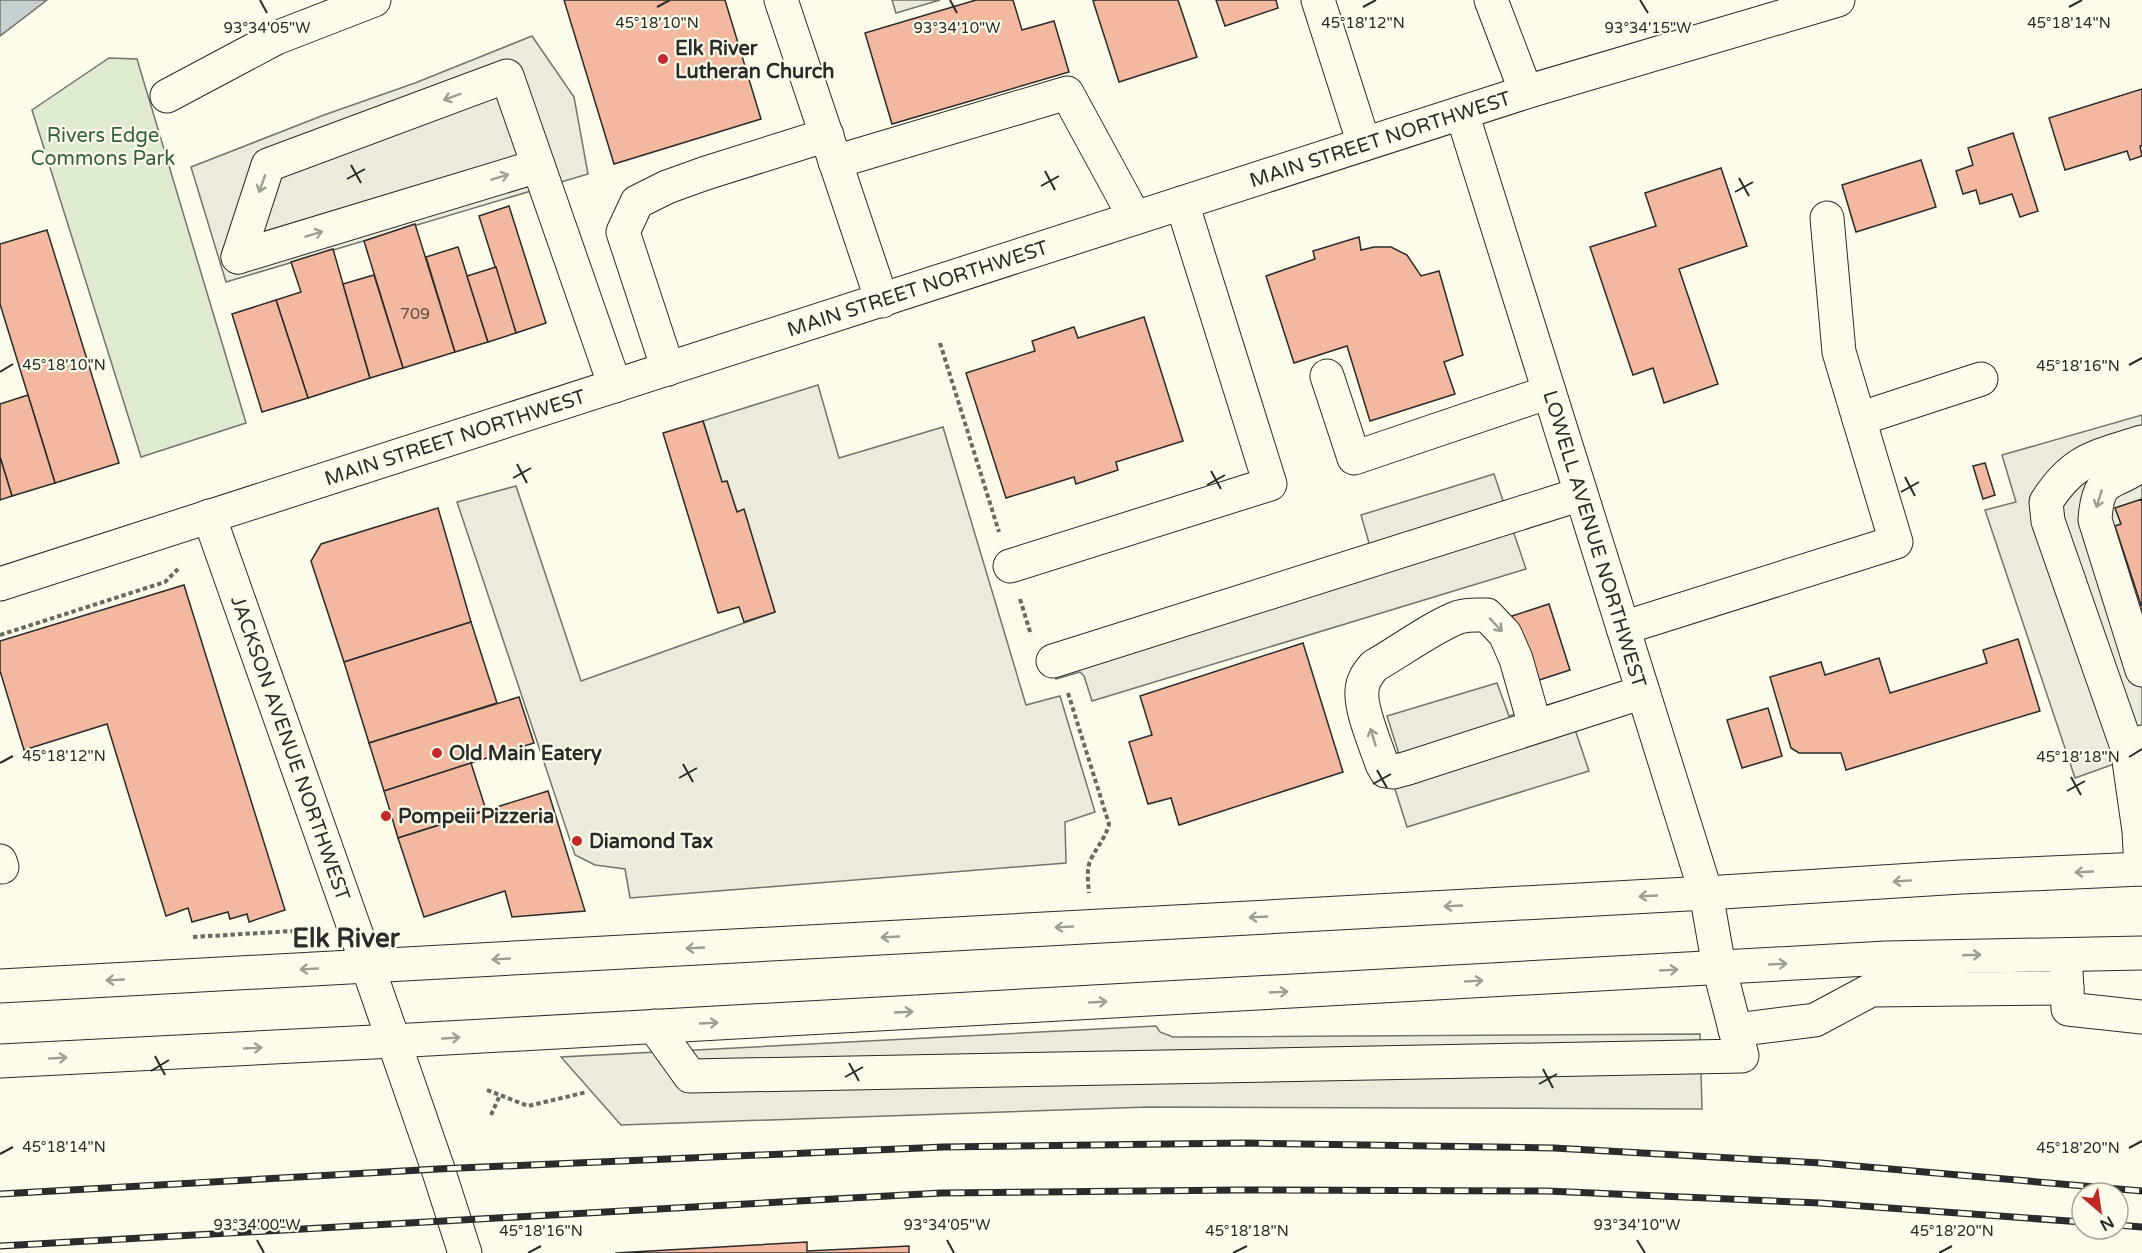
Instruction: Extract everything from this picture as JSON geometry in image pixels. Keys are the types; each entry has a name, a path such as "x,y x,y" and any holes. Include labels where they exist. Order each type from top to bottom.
{"main road":[{"path":"167,96 276,38 374,0"},
{"path":"781,0 882,301"},
{"path":"1318,0 1364,144"},
{"path":"1491,0 1526,92"},
{"name":"MAIN STREET NORTHWEST","path":"0,584 1526,92 1838,0"},
{"path":"538,166 238,257 268,165 507,76 615,386"},
{"path":"668,369 623,232 638,202 706,173 831,149 1067,93 1135,218"},
{"name":"LOWELL AVENUE NORTHWEST","path":"654,1026 690,1076 1742,1056 1719,968 1706,893 1462,113"},
{"path":"1010,566 1270,484 1182,203"},
{"path":"1623,628 1896,542 1839,352 1827,218"},
{"path":"1327,376 1354,458 1549,392"},
{"path":"1859,419 1981,379"},
{"path":"0,986 1706,893 1960,877 2141,869 2134,744 2048,521 2046,502 2068,473 2087,460 2142,442"},
{"path":"2142,464 2111,480 2103,487 2099,494 2095,520 2142,670"},
{"path":"1052,665 1581,494"},
{"name":"JACKSON AVENUE NORTHWEST","path":"209,516 368,966 465,1253"},
{"path":"1535,726 1516,659 1505,634 1487,615 1473,614 1446,623 1374,666 1366,675 1362,690 1362,701 1382,765 1386,771 1393,772 1643,692"},
{"path":"0,861 2,867 0,867"},
{"path":"0,1062 1886,958 2142,953"},
{"path":"2064,954 2068,1009 2142,1017"},
{"path":"1735,1030 1815,1020 1871,990 2067,988"}],"path":[{"path":"940,344 1010,566 1052,665 1109,824 1106,837 1090,861 1087,878 1089,893"},
{"path":"0,635 165,582 178,569"},
{"path":"487,1090 528,1106 587,1092"},
{"path":"491,1115 500,1095"}],"green space":[{"name":"Rivers Edge Commons Park","path":"109,58 137,59 246,423 141,457 32,110"}],"shaded area":[{"path":"0,0 47,0 0,36"},
{"path":"892,0 940,0 896,13"},
{"path":"532,36 574,97 588,174 226,282 191,167 324,115 415,83"},
{"path":"818,385 839,458 943,427 1026,705 1060,696 1095,812 1065,822 1066,863 630,898 625,869 595,865 575,855 457,502 516,486 581,681 775,612 744,510 737,512 727,481 722,482 703,421"},
{"path":"2142,415 2142,499 2116,508 2121,524 2115,527 2141,605 2129,609 2142,627 2142,754 2075,778 1985,510 2016,502 2002,455"},
{"path":"1494,474 1526,569 1092,701 1084,676 1080,672 1056,679 1046,648 1368,545 1361,515"},
{"path":"1497,683 1509,716 1565,700 1589,771 1407,827 1394,786 1398,751 1387,716"},
{"path":"1156,1026 1160,1032 1173,1037 1700,1034 1702,1109 1148,1107 621,1125 561,1057"}],"building":[{"name":"Elk River Lutheran Church","path":"564,0 725,0 761,119 614,164"},
{"path":"976,0 1013,0 1022,30 1054,21 1069,72 892,124 865,33"},
{"path":"1178,0 1197,57 1119,82 1093,1"},
{"path":"1216,0 1276,0 1278,8 1225,26"},
{"path":"2142,89 2142,146 2140,146 2142,156 2130,160 2127,151 2065,170 2049,118"},
{"path":"2013,133 2038,211 2020,217 2012,194 1980,204 1976,190 1963,194 1956,171 1973,165 1968,148"},
{"path":"1921,160 1936,207 1856,232 1842,185"},
{"path":"1721,168 1747,246 1679,269 1718,384 1664,403 1653,368 1633,375 1590,247 1656,226 1645,193"},
{"path":"509,206 546,323 516,333 479,216"},
{"path":"415,224 455,352 403,368 364,241"},
{"path":"47,230 119,463 55,483 0,304 0,244"},
{"path":"1359,237 1361,250 1391,247 1407,255 1421,276 1439,271 1463,355 1444,362 1455,394 1370,421 1347,346 1294,363 1266,276 1315,259 1313,251"},
{"path":"458,247 488,342 455,352 426,257"},
{"path":"333,249 370,378 308,398 276,300 301,292 291,262"},
{"path":"496,267 516,333 488,342 467,276"},
{"path":"374,275 403,368 370,378 343,284"},
{"path":"276,300 308,398 262,412 232,314"},
{"path":"1144,317 1183,441 1116,462 1118,470 1076,484 1074,477 1006,498 966,373 1035,351 1032,341 1074,327 1078,338"},
{"path":"28,395 55,483 12,496 0,457 0,404"},
{"path":"703,421 722,482 727,481 737,512 744,509 775,612 744,622 739,607 718,613 663,433"},
{"path":"0,457 12,496 0,500"},
{"path":"1985,463 1995,495 1983,499 1973,466"},
{"path":"2142,499 2142,627 2129,609 2141,605 2115,526 2121,524 2115,508"},
{"path":"438,508 471,622 344,662 311,561 321,544"},
{"path":"184,585 285,910 249,922 247,914 230,919 228,912 192,922 188,908 166,916 107,724 24,750 0,671 0,641"},
{"path":"1549,604 1570,670 1533,682 1512,616"},
{"path":"471,622 497,703 369,743 344,662"},
{"path":"2018,639 2040,711 1846,770 1841,753 1799,753 1791,748 1770,677 1821,662 1825,675 1879,658 1890,693 1987,663 1983,650"},
{"path":"1303,643 1343,772 1179,825 1171,798 1148,804 1129,742 1152,735 1140,696"},
{"name":"Old Main Eatery","path":"519,697 534,743 384,791 369,743"},
{"path":"1768,708 1782,756 1742,768 1727,720"},
{"path":"471,763 486,810 398,838 384,791"},
{"path":"548,791 585,911 512,917 505,891 424,917 398,838"},
{"path":"807,1242 807,1251 909,1246 909,1253 615,1253"}],"railway":[{"path":"0,1194 438,1169 943,1147 1244,1143 1554,1148 1821,1163 2142,1191"},
{"path":"0,1246 941,1193 1241,1190 1547,1191 1820,1203 2070,1221"},
{"path":"2130,1226 2142,1227"}],"place":[{"name":"Elk River Lutheran Church","path":"663,59"},
{"name":"Old Main Eatery","path":"437,753"},
{"name":"Pompeii Pizzeria","path":"386,816"},
{"name":"Diamond Tax","path":"577,841"}],"district":[{"name":"Elk River","path":"346,938"}]}
